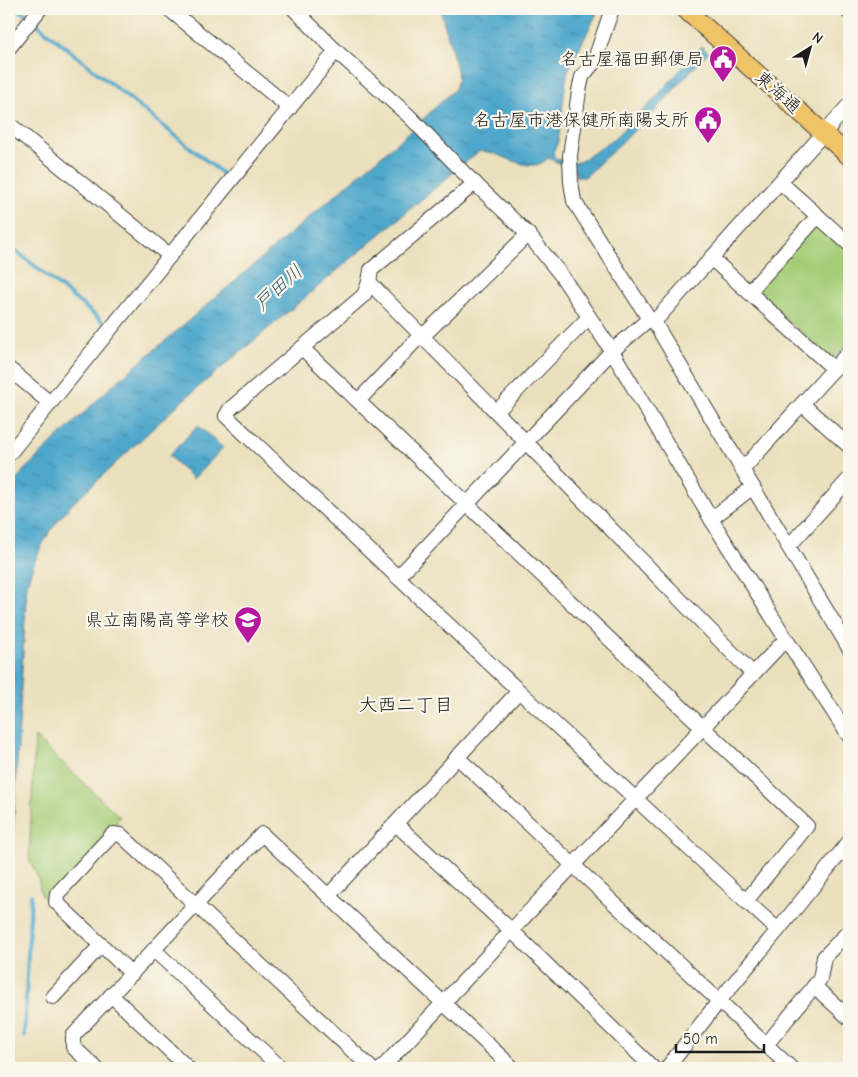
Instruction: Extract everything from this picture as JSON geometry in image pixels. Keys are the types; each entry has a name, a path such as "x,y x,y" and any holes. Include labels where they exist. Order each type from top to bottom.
{"main road":[{"name":"東海通","path":"692,11 849,156"}],"street":[{"path":"9,48 40,9"},
{"path":"169,9 290,108"},
{"path":"294,9 336,51 411,119 528,234 561,275 612,351 711,519 849,736"},
{"path":"612,9 594,62 582,78 570,166 574,201 652,321 849,645"},
{"path":"845,9 849,12"},
{"path":"9,454 336,51"},
{"path":"398,577 612,351 652,321 849,105"},
{"path":"9,124 169,255"},
{"path":"780,182 849,244"},
{"path":"475,183 371,270 364,295 230,409 226,416 519,691 778,930"},
{"path":"749,292 818,216"},
{"path":"358,401 422,334 428,331 528,234"},
{"path":"711,258 834,369"},
{"path":"369,282 753,674"},
{"path":"497,411 590,317"},
{"path":"302,348 704,726 807,826 746,901"},
{"path":"742,469 849,352"},
{"path":"9,369 50,403"},
{"path":"802,404 849,446"},
{"path":"789,546 848,483"},
{"path":"711,519 753,487"},
{"path":"382,1068 786,639"},
{"path":"328,896 519,691"},
{"path":"457,757 791,1068"},
{"path":"396,824 512,931 653,1068"},
{"path":"132,974 56,902 57,894 113,834 121,835 371,1068"},
{"path":"96,1068 73,1047 73,1036 262,834 513,1068"},
{"path":"667,1068 718,1001 849,842"},
{"path":"766,1045 820,979 824,957 849,931"},
{"path":"53,997 101,945"},
{"path":"154,950 281,1068"},
{"path":"814,986 849,1018"},
{"path":"111,996 188,1068"}],"green space":[{"path":"820,224 849,251 849,342 834,358 829,358 758,293 758,288 814,225"},
{"path":"35,737 120,817 116,822 121,828 110,830 50,903 41,895 38,877 29,859"}],"water":[{"name":"戸田川","path":"440,9 599,9 568,71 558,142 553,152 557,159 575,163 612,140 647,107 702,46 708,52 652,114 585,177 576,177 575,171 548,158 540,164 532,165 523,164 495,154 478,152 181,402 62,515 44,542 27,584 9,906 9,490 24,470 112,386 408,133 455,89 458,79 457,69"},
{"path":"198,425 223,448 193,479 169,456"}],"waterway":[{"path":"18,9 25,14"},
{"path":"38,25 223,174"},
{"path":"9,245 102,321"},
{"path":"24,1036 31,895"}],"place":[{"name":"名古屋福田郵便局","path":"723,83"},
{"name":"名古屋市港保健所南陽支所","path":"708,144"},
{"name":"県立南陽高等学校","path":"248,644"}],"district":[{"name":"大西二丁目","path":"406,704"}]}
